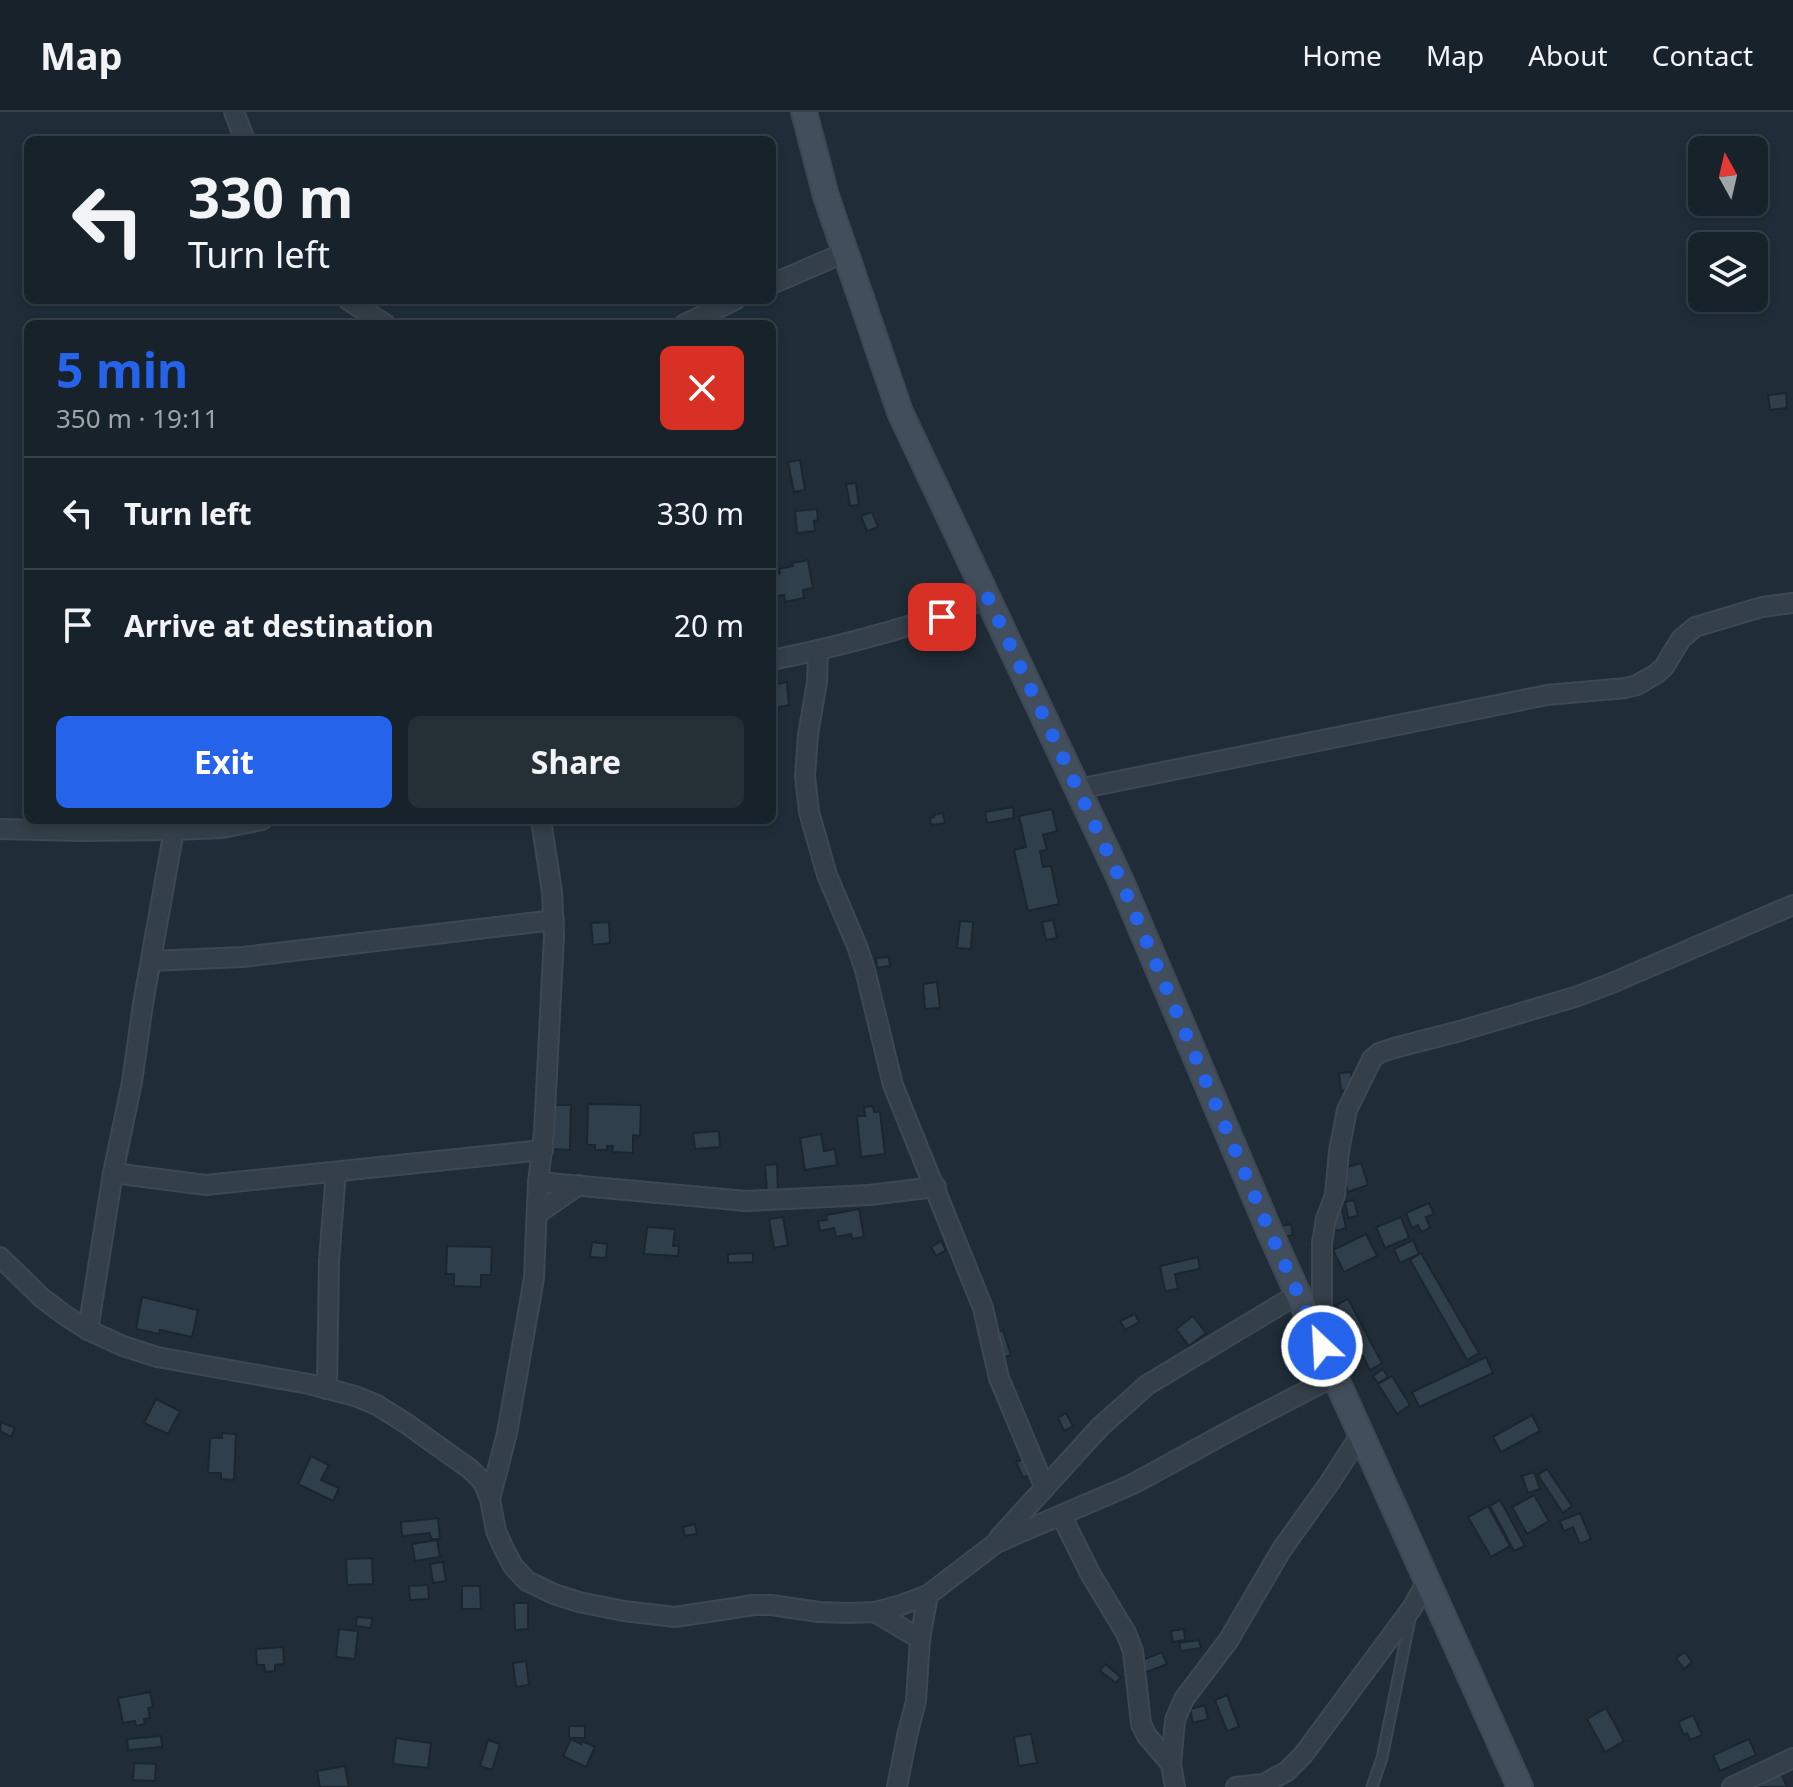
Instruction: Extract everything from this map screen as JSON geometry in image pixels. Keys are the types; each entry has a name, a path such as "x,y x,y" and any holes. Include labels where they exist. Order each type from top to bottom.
{"street":[{"path":"234,112 243,136"},
{"path":"804,112 844,253 900,412 1120,879 1298,1294 1520,1787"},
{"path":"776,282 844,253"},
{"path":"354,304 379,320"},
{"path":"693,320 727,304"},
{"path":"776,659 881,635 942,617 988,598"},
{"path":"1078,789 1531,698 1626,688 1637,685 1664,667 1681,639 1695,627 1762,607 1793,603"},
{"path":"818,651 805,776 809,812 827,875 865,970 893,1085 983,1308 999,1378 1045,1488"},
{"path":"0,829 174,830 242,824"},
{"path":"490,1499 507,1433 534,1278 554,953 552,892 542,824"},
{"path":"88,1330 174,830"},
{"path":"1322,1346 1322,1243 1326,1219 1335,1195 1347,1110 1372,1059 1394,1048 1575,997 1793,905"},
{"path":"151,961 243,957 554,920"},
{"path":"113,1173 206,1185 543,1150"},
{"path":"327,1389 329,1261 336,1172"},
{"path":"538,1182 746,1201 869,1195 936,1187"},
{"path":"537,1214 579,1185"},
{"path":"0,1257 42,1298 66,1316 123,1346 157,1357 327,1389 377,1405 470,1469 483,1482 504,1549 517,1572 527,1581 579,1602 675,1617 754,1605 819,1612 875,1612 928,1595 996,1543 1100,1427 1147,1385 1298,1294"},
{"path":"996,1543 1133,1484 1335,1376"},
{"path":"1175,1787 1171,1764 1175,1720 1184,1699 1228,1641 1282,1549 1361,1434"},
{"path":"1061,1515 1091,1575 1126,1633 1133,1651 1141,1724 1171,1764"},
{"path":"1236,1787 1264,1784 1287,1771 1303,1755 1412,1608 1427,1581"},
{"path":"897,1787 916,1701 920,1639 928,1595"},
{"path":"875,1612 920,1639"},
{"path":"1732,1787 1793,1758"}],"lane":[{"path":"1372,1787 1382,1758 1412,1608"}],"building":[{"path":"1786,393 1787,408 1770,410 1768,395"},
{"path":"800,460 805,490 794,492 788,462"},
{"path":"856,483 859,505 850,506 846,484"},
{"path":"817,509 815,531 797,533 795,511"},
{"path":"872,512 878,527 867,531 861,516"},
{"path":"808,560 813,588 803,590 804,598 785,602 784,595 776,597 776,574 780,573 779,569 793,566 792,563"},
{"path":"787,682 789,705 779,707 776,711 776,684"},
{"path":"1013,807 1014,818 987,823 985,812"},
{"path":"1052,809 1057,831 1043,835 1047,850 1040,851 1043,867 1051,866 1059,904 1028,911 1014,850 1026,847 1019,816"},
{"path":"943,813 945,823 931,825 933,815"},
{"path":"1053,920 1057,938 1046,940 1042,922"},
{"path":"960,921 973,922 971,949 957,948"},
{"path":"609,922 610,943 593,945 591,923"},
{"path":"889,957 890,966 877,968 876,958"},
{"path":"937,982 940,1008 925,1009 923,984"},
{"path":"1351,1072 1353,1089 1341,1091 1339,1073"},
{"path":"588,1104 641,1105 640,1136 633,1135 633,1153 612,1152 613,1146 607,1146 607,1150 595,1150 595,1145 587,1145"},
{"path":"547,1105 571,1105 570,1150 547,1149"},
{"path":"873,1106 874,1112 880,1112 885,1154 861,1157 857,1116 865,1116 864,1107"},
{"path":"719,1131 720,1147 695,1149 693,1133"},
{"path":"821,1134 824,1151 835,1149 837,1165 805,1170 800,1138"},
{"path":"1361,1163 1368,1185 1348,1192 1341,1169"},
{"path":"777,1164 778,1191 767,1192 765,1165"},
{"path":"1354,1200 1358,1216 1348,1218 1345,1202"},
{"path":"1429,1203 1434,1214 1426,1217 1430,1228 1421,1232 1418,1225 1412,1228 1406,1213"},
{"path":"859,1209 864,1237 852,1239 851,1234 836,1237 834,1228 820,1231 818,1221 827,1220 826,1215"},
{"path":"1342,1209 1346,1228 1336,1231 1332,1211"},
{"path":"783,1217 788,1245 774,1248 769,1219"},
{"path":"1401,1217 1409,1238 1385,1248 1376,1227"},
{"path":"1291,1224 1293,1235 1283,1237 1281,1226"},
{"path":"647,1227 675,1229 673,1246 679,1246 678,1256 644,1254"},
{"path":"1366,1234 1377,1256 1344,1272 1333,1250"},
{"path":"1413,1240 1419,1254 1400,1263 1394,1249"},
{"path":"941,1241 946,1250 936,1256 931,1247"},
{"path":"592,1242 607,1244 606,1258 590,1257"},
{"path":"447,1246 492,1247 491,1275 481,1275 481,1287 454,1286 454,1274 446,1274"},
{"path":"753,1253 753,1262 728,1263 728,1254"},
{"path":"1421,1253 1479,1353 1467,1360 1410,1260"},
{"path":"1198,1257 1200,1269 1175,1274 1178,1289 1165,1291 1160,1266"},
{"path":"142,1297 198,1310 192,1337 160,1330 159,1334 136,1329"},
{"path":"1348,1299 1382,1363 1370,1370 1336,1305"},
{"path":"1135,1314 1139,1322 1125,1330 1120,1321"},
{"path":"1193,1316 1206,1333 1189,1346 1176,1329"},
{"path":"1003,1330 1011,1355 1001,1358 994,1333"},
{"path":"1486,1357 1493,1373 1419,1407 1412,1392"},
{"path":"1383,1369 1388,1377 1378,1383 1373,1376"},
{"path":"1392,1376 1410,1405 1397,1414 1378,1384"},
{"path":"156,1399 180,1411 168,1434 144,1423"},
{"path":"1066,1413 1073,1426 1064,1431 1058,1418"},
{"path":"1532,1415 1540,1431 1501,1452 1493,1437"},
{"path":"1,1422 15,1428 11,1437 0,1431"},
{"path":"222,1433 236,1434 234,1480 221,1479 221,1473 208,1473 210,1438 222,1438"},
{"path":"311,1456 329,1465 321,1480 339,1488 333,1501 298,1484"},
{"path":"1027,1457 1035,1473 1023,1478 1016,1462"},
{"path":"1547,1469 1572,1506 1563,1513 1538,1475"},
{"path":"1534,1472 1540,1489 1528,1493 1522,1476"},
{"path":"1534,1495 1549,1521 1527,1534 1512,1507"},
{"path":"1500,1500 1525,1546 1514,1551 1490,1506"},
{"path":"1488,1506 1510,1546 1491,1557 1468,1517"},
{"path":"1580,1513 1591,1539 1580,1544 1573,1527 1564,1531 1560,1521"},
{"path":"438,1518 440,1539 431,1539 430,1533 402,1536 401,1522"},
{"path":"695,1524 697,1534 685,1536 683,1527"},
{"path":"437,1540 440,1557 415,1561 412,1544"},
{"path":"372,1558 373,1584 347,1585 346,1559"},
{"path":"443,1562 446,1581 433,1583 430,1564"},
{"path":"428,1585 429,1599 410,1600 409,1586"},
{"path":"462,1586 480,1586 481,1609 462,1609"},
{"path":"514,1603 528,1603 528,1629 515,1630"},
{"path":"357,1617 372,1618 371,1628 356,1626"},
{"path":"339,1629 358,1631 355,1659 336,1657"},
{"path":"1184,1629 1185,1640 1173,1642 1171,1631"},
{"path":"1199,1640 1201,1648 1181,1651 1179,1643"},
{"path":"283,1647 284,1664 275,1665 275,1671 265,1672 264,1665 257,1665 256,1649"},
{"path":"1162,1652 1167,1664 1142,1674 1137,1662"},
{"path":"1685,1652 1692,1662 1684,1669 1676,1658"},
{"path":"526,1661 529,1685 516,1687 513,1663"},
{"path":"1105,1664 1121,1677 1116,1683 1100,1671"},
{"path":"150,1692 153,1707 148,1708 150,1718 144,1719 145,1724 136,1726 135,1721 123,1723 118,1698"},
{"path":"1227,1695 1239,1727 1227,1731 1215,1700"},
{"path":"1205,1705 1208,1719 1193,1723 1190,1709"},
{"path":"1606,1708 1624,1741 1605,1752 1587,1719"},
{"path":"1693,1715 1702,1735 1690,1740 1678,1722"},
{"path":"569,1726 585,1726 585,1738 569,1738"},
{"path":"1031,1734 1037,1763 1019,1766 1014,1737"},
{"path":"161,1736 162,1747 128,1750 127,1739"},
{"path":"396,1738 431,1743 428,1768 393,1764"},
{"path":"571,1739 595,1747 586,1767 563,1756"},
{"path":"1749,1739 1756,1755 1720,1771 1713,1755"},
{"path":"488,1740 500,1744 492,1770 480,1766"},
{"path":"134,1763 156,1764 155,1781 133,1780"},
{"path":"345,1766 349,1787 320,1787 317,1771"},
{"path":"1781,1773 1787,1787 1748,1787"}],"route":[{"path":"942,617 988,598 1120,879 1269,1230 1322,1346"}]}
